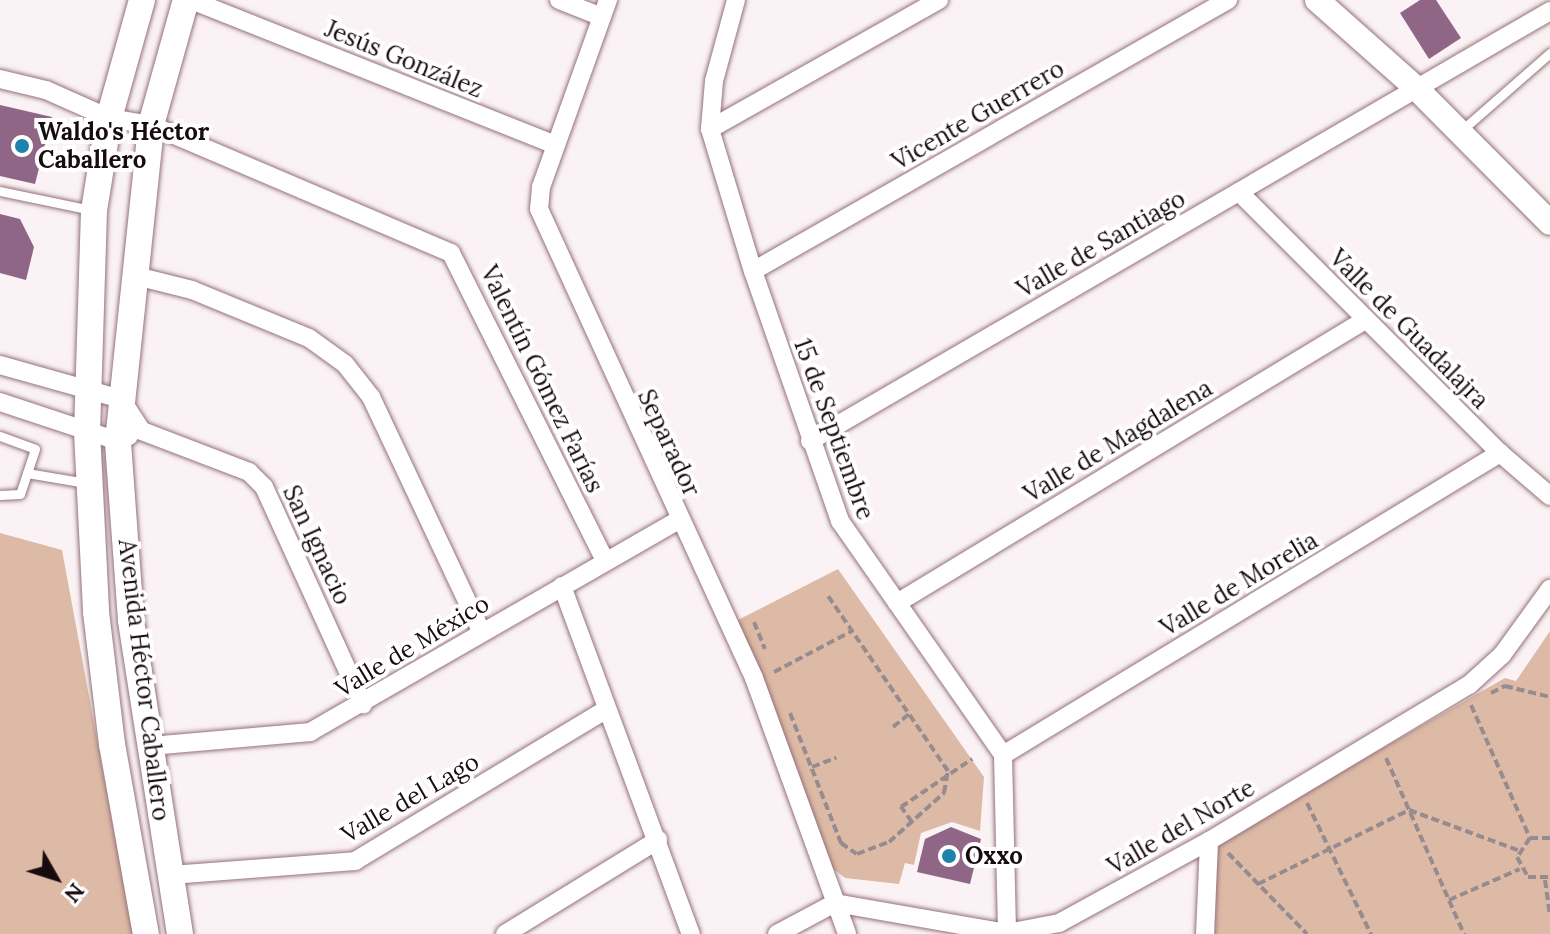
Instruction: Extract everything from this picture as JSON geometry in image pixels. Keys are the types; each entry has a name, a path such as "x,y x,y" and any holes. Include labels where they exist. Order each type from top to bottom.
{"main road":[{"name":"Avenida Héctor Caballero","path":"142,0 109,118 94,211 87,432 96,612 112,744 146,934"},
{"name":"Avenida Héctor Caballero","path":"180,934 131,620 118,441 132,275 151,125 188,0"}],"street":[{"name":"Jesús González","path":"188,0 555,145"},
{"path":"559,0 605,9"},
{"name":"15 de Septiembre","path":"736,0 714,81 710,129 810,441 846,532 1003,755"},
{"path":"710,129 939,0"},
{"name":"Vicente Guerrero","path":"753,271 1228,0"},
{"path":"1317,0 1416,88 1550,223"},
{"name":"Separador","path":"605,9 555,145 539,200 548,237 754,678 835,903"},
{"name":"Valle de Santiago","path":"810,441 1550,11"},
{"name":"Valentín Gómez Farías","path":"0,79 46,90 109,118 151,125 451,253 605,561"},
{"name":"Valle de Guadalajra","path":"1239,192 1500,453 1550,496"},
{"path":"132,275 192,290 309,338 345,364 371,397 481,631"},
{"name":"Valle de Magdalena","path":"897,603 1365,320"},
{"path":"0,365 121,399 142,431 118,441 0,402"},
{"name":"San Ignacio","path":"142,431 233,462 264,487 363,704"},
{"name":"Valle de Morelia","path":"1003,755 1500,453"},
{"name":"Valle de México","path":"151,746 310,732 678,520"},
{"path":"562,586 691,934"},
{"name":"Valle del Norte","path":"835,903 1007,933 1059,923 1213,842 1469,685 1502,655 1550,589"},
{"name":"Valle del Lago","path":"170,875 355,861 607,709"},
{"path":"1003,755 1007,933"},
{"path":"505,934 658,840"},
{"path":"1205,934 1213,842"},
{"path":"777,934 835,903 847,934"}],"lane":[{"path":"1460,133 1550,53"},
{"path":"0,191 94,211"},
{"path":"0,436 35,447 16,498 0,495"},
{"path":"27,473 89,484"}],"path":[{"path":"785,699 841,843 857,854 889,842 935,803 948,782 948,771 826,593"},
{"path":"754,622 779,685"},
{"path":"774,672 852,631"},
{"path":"1464,708 1505,686 1550,697"},
{"path":"1468,699 1530,838"},
{"path":"893,727 909,714"},
{"path":"1374,760 1384,751 1464,934"},
{"path":"812,767 836,758"},
{"path":"912,822 901,807 972,759"},
{"path":"1302,794 1371,934"},
{"path":"1296,806 1309,798"},
{"path":"1258,884 1409,810 1518,850"},
{"path":"1518,850 1530,838 1550,838"},
{"path":"1213,842 1307,934"},
{"path":"1224,855 1231,844"},
{"path":"1518,850 1520,869 1528,877 1547,878 1550,914"},
{"path":"1449,900 1520,869"}],"shaded area":[{"path":"0,533 62,550 133,934 0,934"},
{"path":"838,569 984,777 980,831 952,822 921,833 914,865 905,863 899,884 845,878 831,867 738,620"},
{"path":"1550,631 1550,934 1215,934 1217,843 1505,678 1516,681"}],"building":[{"path":"1420,0 1436,0 1461,38 1429,59 1400,13"},
{"name":"Waldo's Héctor Caballero","path":"0,105 52,117 35,184 0,176"},
{"path":"0,214 20,219 34,247 26,280 0,273"},
{"name":"Oxxo","path":"951,827 981,839 970,884 917,872 925,839"}],"place":[{"name":"Waldo's Héctor Caballero","path":"22,146"},
{"name":"Oxxo","path":"949,856"}]}
